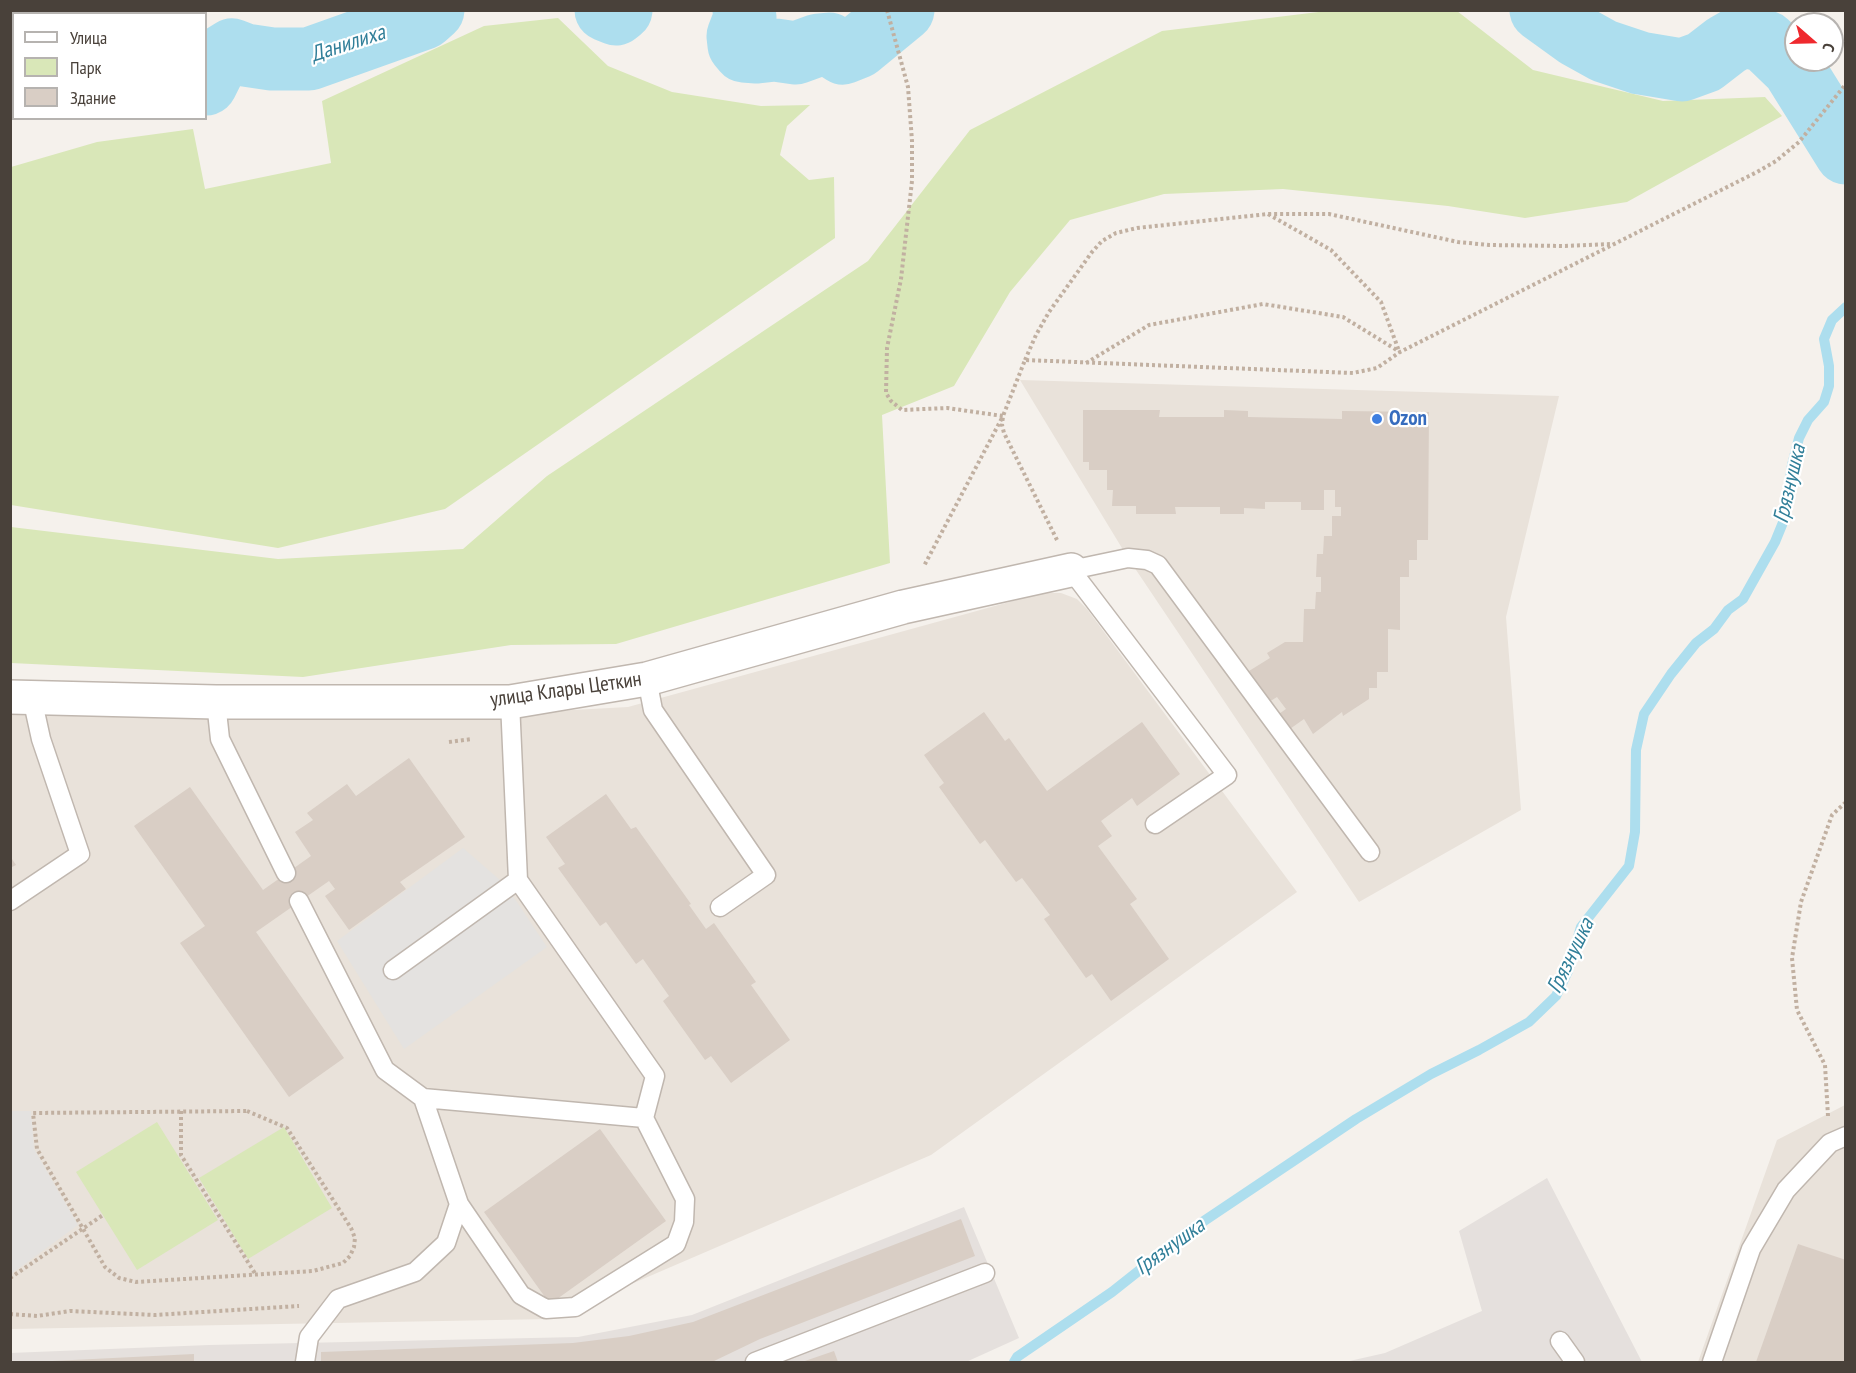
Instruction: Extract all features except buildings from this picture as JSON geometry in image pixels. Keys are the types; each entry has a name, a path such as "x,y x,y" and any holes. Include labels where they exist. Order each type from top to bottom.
{"street":[{"name":"улица Клары Цеткин","path":"21,697 216,702 510,702 646,679 903,607 1071,570"}],"lane":[{"path":"1155,824 1227,775 1071,570 1128,558 1147,560 1158,565 1370,852"},
{"path":"646,679 653,710 766,875 720,907"},
{"path":"10,902 80,854 41,739 21,697"},
{"path":"216,702 220,739 286,873"},
{"path":"423,1098 459,1204 521,1294 546,1309 575,1307 676,1244 684,1222 685,1199 644,1118 655,1076 518,880 510,702"},
{"path":"393,970 518,880"},
{"path":"299,901 385,1070 423,1098 644,1118"},
{"path":"1712,1362 1751,1249 1786,1190 1838,1140"},
{"path":"304,1362 309,1337 338,1299 415,1272 446,1243 459,1204"},
{"path":"755,1362 985,1273"},
{"path":"1560,1341 1575,1362"}],"path":[{"path":"887,10 908,87 912,181 901,279 886,348 886,393 891,401 903,410 947,408 1003,416"},
{"path":"1025,360 1353,374 1377,368 1400,352 1757,172 1790,152 1845,84"},
{"path":"903,607 1003,416 1036,334 1049,312 1102,241 1116,233 1137,228 1268,214 1329,214 1421,235 1489,245 1615,244"},
{"path":"1268,214 1331,250 1381,302 1400,352"},
{"path":"1086,363 1149,325 1263,304 1343,317 1400,352"},
{"path":"1003,416 1004,433 1071,570"},
{"path":"1838,1140 1825,1065 1797,1010 1792,958 1801,902 1832,815 1845,802"},
{"path":"181,1111 181,1155 255,1275"},
{"path":"181,1111 247,1111 287,1128 351,1228 355,1238 350,1256 343,1263 313,1272 127,1281 111,1274 37,1149 33,1113 181,1111"},
{"path":"10,1278 82,1227 103,1215"},
{"path":"10,1314 37,1316 70,1311 155,1315 301,1306 324,1317"}],"shaded area":[{"path":"1020,380 1559,396 1506,617 1521,810 1359,902 1128,558"},
{"path":"1042,593 1061,593 1077,599 1087,609 1297,892 931,1155 550,1319 11,1329 10,713 481,715 628,707"},
{"path":"463,848 500,880 547,947 404,1049 337,941"},
{"path":"1845,1105 1845,1362 1698,1362 1777,1140"},
{"path":"11,1111 31,1111 34,1149 78,1225 11,1274"},
{"path":"1547,1178 1642,1362 1345,1362 1385,1353 1482,1311 1459,1231"},
{"path":"964,1207 1019,1338 966,1362 11,1362 10,1353 209,1345 578,1337 692,1315"}],"green space":[{"path":"1335,10 1457,11 1533,70 1663,101 1765,97 1782,116 1627,202 1525,218 1448,206 1283,189 1164,194 1070,220 1010,292 954,386 882,415 890,563 616,644 511,645 303,677 11,663 11,527 278,559 463,549 547,476 868,261 970,130 1162,31"},
{"path":"558,18 608,66 672,92 761,106 810,105 787,126 780,155 809,180 834,177 835,238 445,509 278,548 11,505 11,167 97,142 193,129 205,189 331,163 322,101 484,26"},
{"path":"157,1122 218,1220 137,1270 76,1172"},
{"path":"284,1127 332,1208 248,1259 199,1178"}],"waterway":[{"name":"Данилиха","path":"207,82 219,58 232,50 245,55 272,59 309,59 424,18 433,10"},
{"name":"Данилиха","path":"606,10 616,14 621,10"},
{"name":"Данилиха","path":"744,10 745,18 738,36 739,45 744,51 775,50 796,53 818,45 829,44 843,53 858,47 903,10"},
{"name":"Данилиха","path":"1541,10 1577,36 1604,51 1640,63 1682,70 1704,62 1740,37 1766,42 1793,68 1846,153"},
{"name":"Грязнушка","path":"1014,1362 1017,1357 1112,1292 1189,1231 1356,1119 1431,1074 1529,1022 1556,996 1568,971 1581,927 1629,866 1635,832 1636,750 1644,714 1671,674 1696,643 1714,629 1728,610 1743,599 1775,542 1784,520 1792,465 1799,438 1808,420 1824,402 1829,386 1829,366 1824,339 1832,320 1846,307"}],"place":[{"name":"Ozon","path":"1377,419"}]}
